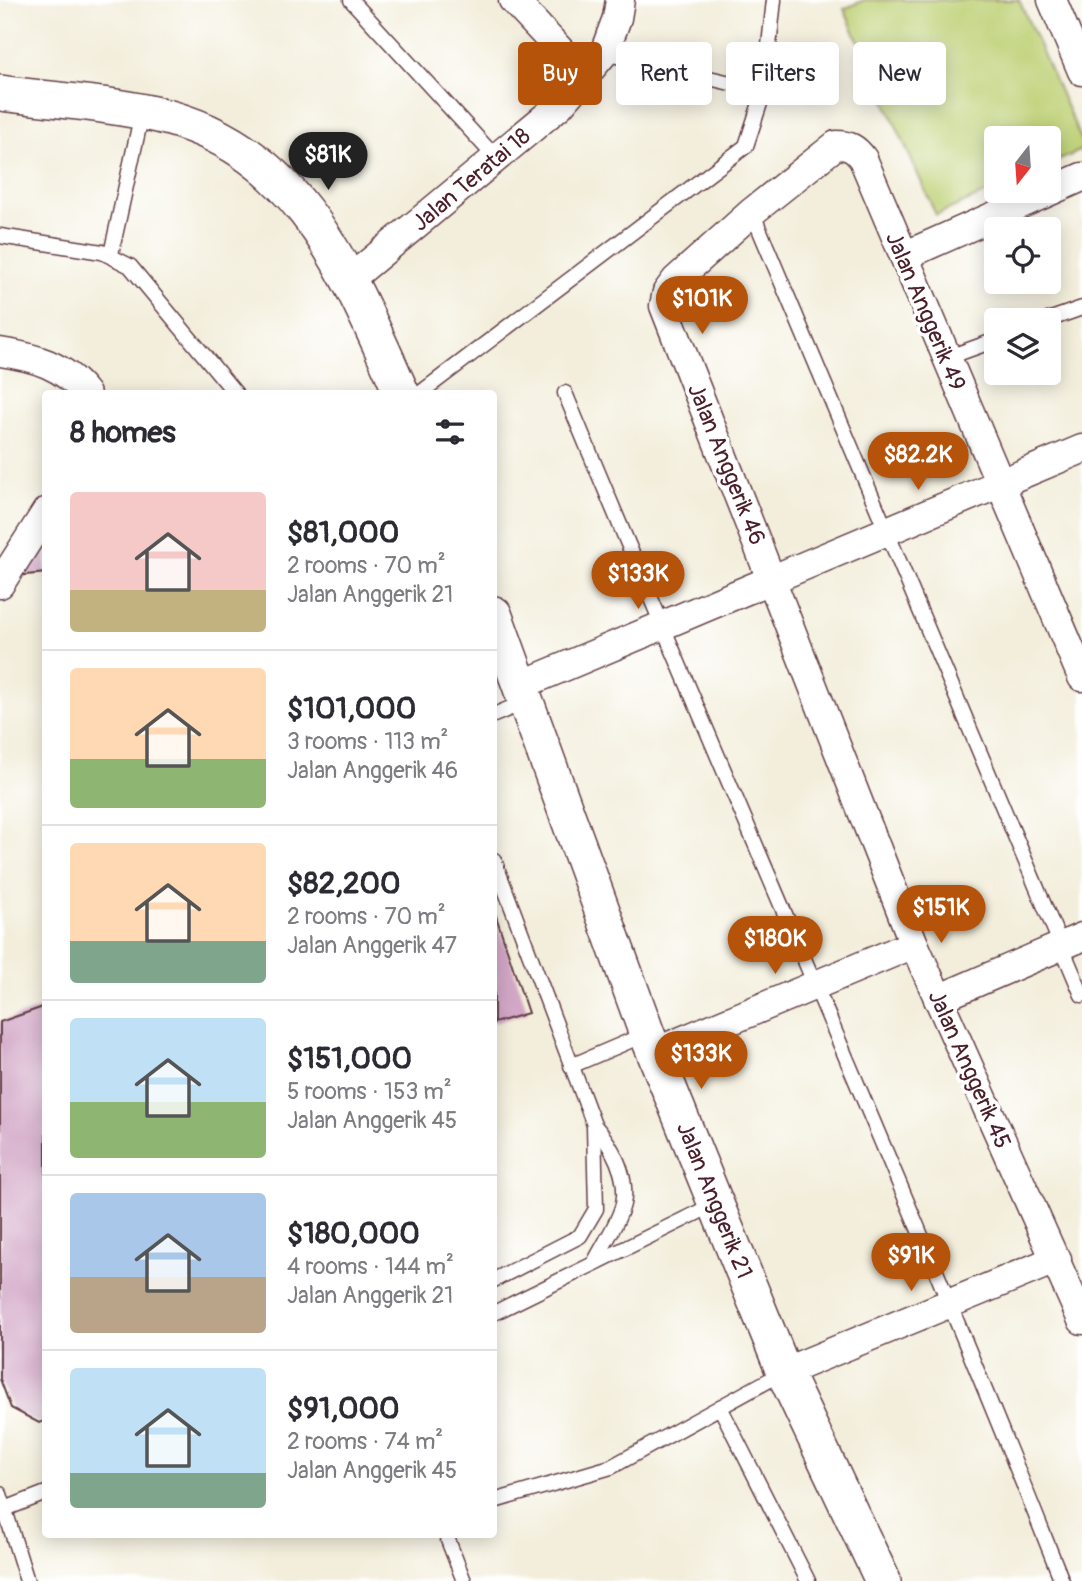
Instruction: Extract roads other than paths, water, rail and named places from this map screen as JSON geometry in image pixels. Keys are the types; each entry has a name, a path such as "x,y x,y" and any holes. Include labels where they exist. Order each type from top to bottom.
{"street":[{"path":"513,0 553,42"},
{"name":"Jalan Teratai 18","path":"602,57 617,18 620,0"},
{"path":"1052,0 1073,27 1082,71"},
{"path":"0,93 142,113 187,125 260,164 288,188 321,228 350,279 400,390"},
{"name":"Jalan Teratai 18","path":"350,279 560,105"},
{"name":"Jalan Anggerik 46","path":"773,580 664,306 667,292 676,280 752,212 836,145 847,145 857,150 869,176"},
{"name":"Jalan Anggerik 49","path":"869,176 1082,677"},
{"path":"904,256 1082,177"},
{"path":"0,352 48,363 71,377 82,390"},
{"path":"524,694 662,627 1082,449"},
{"path":"0,584 8,555 42,517"},
{"name":"Jalan Anggerik 45","path":"773,580 914,944 1082,1320"},
{"name":"Jalan Anggerik 21","path":"497,630 501,651 524,694 651,1043 783,1373 883,1581"},
{"path":"939,999 1072,942"},
{"path":"651,1043 813,986 914,944"},
{"path":"783,1373 1056,1259"}],"lane":[{"path":"351,0 496,158"},
{"path":"769,42 774,0"},
{"path":"604,54 726,82"},
{"path":"424,390 746,146 759,105"},
{"path":"111,254 142,113"},
{"path":"752,212 887,532 1072,942 1082,995"},
{"path":"0,236 111,254 130,266 233,390"},
{"path":"1061,315 1082,308"},
{"path":"946,358 984,344"},
{"path":"565,393 813,986 952,1303 1062,1581"},
{"path":"497,713 524,694"},
{"path":"497,868 594,1125 610,1144 622,1176 623,1204 594,1263"},
{"path":"571,1066 651,1043"},
{"path":"497,1278 580,1237 596,1209 594,1125"},
{"path":"497,1312 716,1203"},
{"path":"497,1500 611,1467 783,1373"},
{"path":"720,1407 808,1581"},
{"path":"0,1494 27,1581"},
{"path":"5,1509 42,1495"},
{"path":"447,1538 464,1581"}]}
